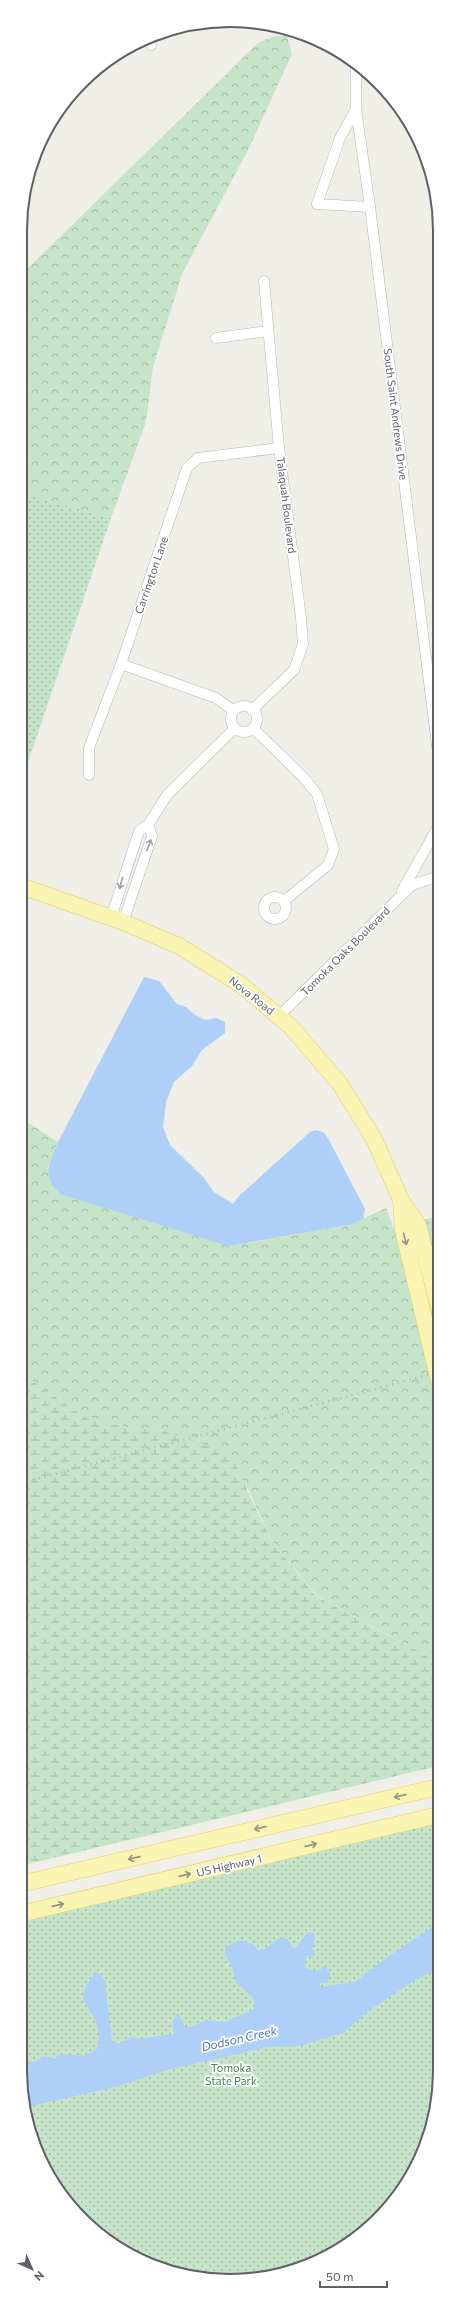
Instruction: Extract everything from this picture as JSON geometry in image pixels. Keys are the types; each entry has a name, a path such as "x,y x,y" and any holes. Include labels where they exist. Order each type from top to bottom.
{"main road":[{"name":"Nova Road","path":"27,888 117,920 179,946 209,963 240,984 279,1016 317,1055 356,1107 374,1139 401,1200 418,1225 433,1284"},
{"name":"Nova Road","path":"401,1200 403,1230 433,1356"},
{"path":"27,1882 433,1788"},
{"name":"US Highway 1","path":"27,1912 433,1817"}],"street":[{"name":"South Saint Andrews Drive","path":"356,71 356,109 370,207 433,714"},
{"path":"356,109 340,138 317,204 370,207"},
{"name":"Talaquah Boulevard","path":"252,710 294,670 303,644 302,618 280,448 264,281"},
{"path":"216,338 268,331"},
{"name":"Carrington Lane","path":"89,775 89,748 121,664 187,468 198,458 280,448"},
{"path":"121,664 216,698 234,711"},
{"path":"245,707 252,710 256,721 253,728 244,732 235,728 231,722 234,711 245,707"},
{"path":"117,920 125,867 139,831 148,825 168,795 235,728"},
{"path":"253,728 303,777 317,794 334,849 328,865 284,901"},
{"path":"117,920 140,872 152,836 148,825"},
{"path":"399,898 433,836"},
{"path":"125,867 140,872"},
{"name":"Tomoka Oaks Boulevard","path":"279,1016 412,886 433,878"}],"green space":[{"path":"275,36 287,36 292,54 248,150 182,274 153,367 146,422 111,518 27,496 27,269 258,43"},
{"path":"27,496 111,518 27,765"},
{"path":"27,1122 58,1142 47,1169 249,1243 349,1225 386,1208 407,1264 433,1376 433,1660 317,1596 272,1541 246,1485 164,1431 130,1428 83,1416 27,1377"},
{"path":"433,1218 433,1262 423,1220"},
{"path":"411,1223 423,1260 433,1302 433,1334 417,1263"},
{"path":"27,1377 83,1416 130,1428 164,1431 220,1449 238,1467 250,1497 272,1541 316,1596 433,1660 433,1767 27,1864"},
{"name":"Tomoka State Park","path":"433,1817 433,2084 426,2124 418,2149 399,2184 391,2195 364,2224 332,2247 308,2259 283,2267 243,2274 217,2274 177,2267 152,2259 128,2247 106,2232 86,2215 61,2184 42,2149 34,2124 27,2084 27,1912"}],"water":[{"path":"144,977 159,981 177,1004 186,1007 195,1015 206,1020 216,1018 225,1022 225,1033 202,1050 192,1066 174,1082 166,1102 163,1127 170,1145 204,1178 214,1192 233,1204 239,1196 310,1132 316,1130 319,1131 326,1135 329,1140 365,1209 363,1219 349,1225 228,1246 60,1194 50,1181 48,1169 52,1157 58,1142"},
{"name":"Dodson Creek","path":"433,1926 433,1971 417,1979 370,2010 343,2033 299,2046 268,2047 167,2070 115,2087 30,2106 27,2084 27,2063 36,2061 45,2056 54,2059 60,2054 85,2056 97,2049 99,2037 96,2021 83,1999 84,1990 95,1972 101,1974 105,1981 112,2041 119,2044 133,2036 138,2039 174,2034 172,2022 178,2013 185,2027 191,2027 206,2020 225,2022 254,2009 254,1998 236,1983 233,1969 225,1954 226,1947 241,1940 254,1945 258,1950 267,1947 276,1940 282,1938 287,1939 294,1950 308,1932 313,1933 315,1939 312,1948 315,1954 311,1957 306,1956 305,1967 315,1971 325,1966 327,1968 330,1974 327,1982 319,1984 321,1987 355,1982 386,1958"}],"railway":[{"path":"27,1481 433,1374"}]}
